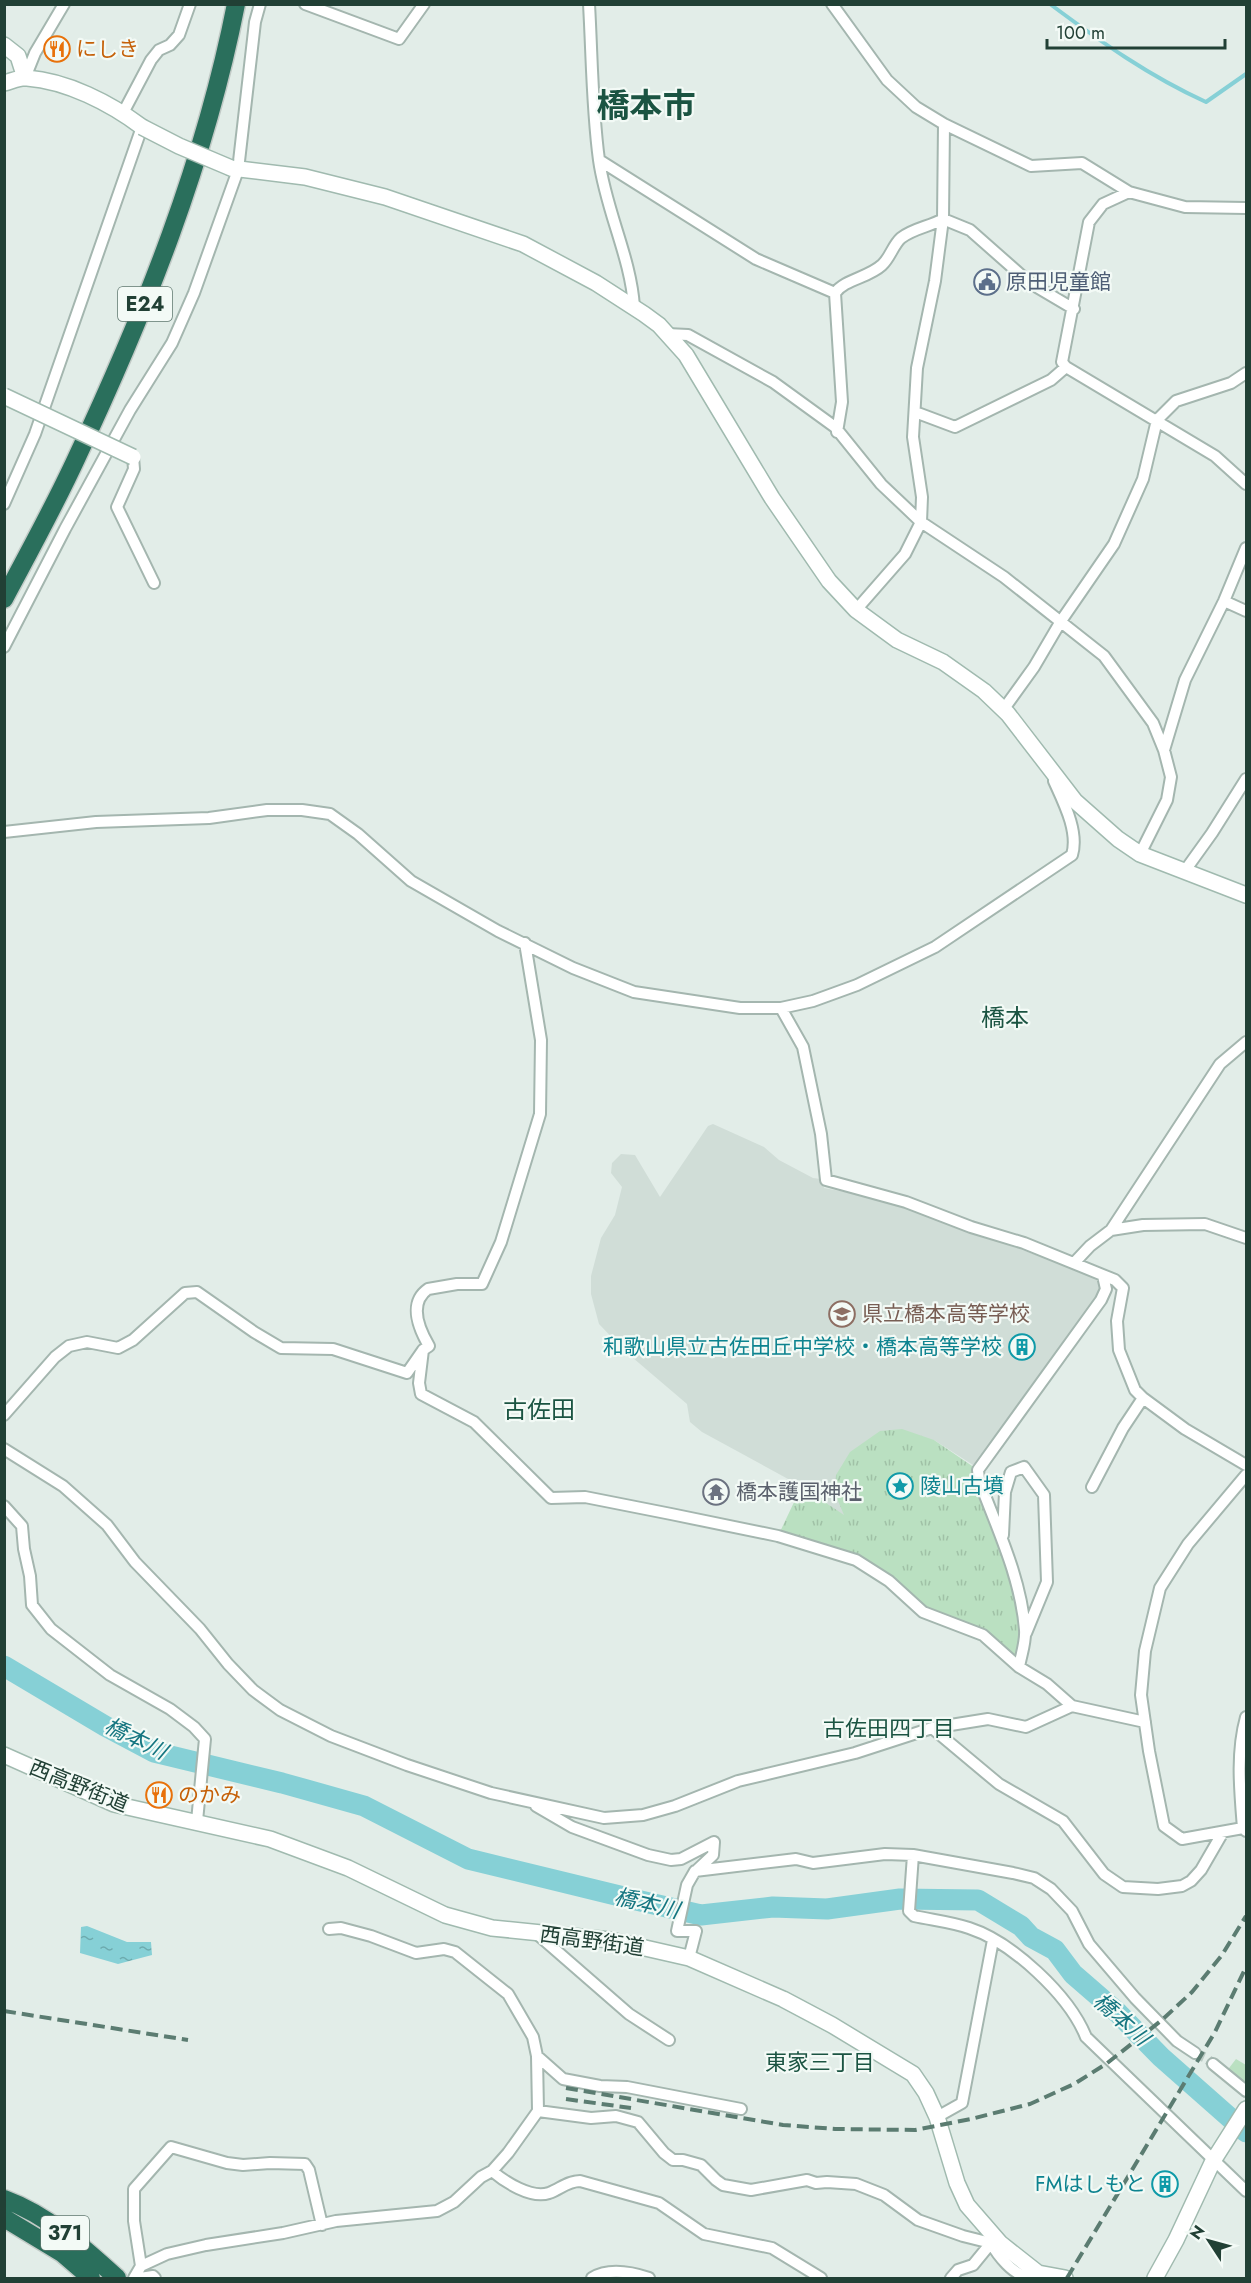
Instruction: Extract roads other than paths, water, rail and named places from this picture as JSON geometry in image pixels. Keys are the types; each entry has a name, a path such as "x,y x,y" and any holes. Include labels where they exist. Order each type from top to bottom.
{"highway":[{"name":"E24","path":"8,592 76,459 139,319 177,219 210,113 236,4"},
{"name":"371","path":"4,2199 18,2204 74,2239 117,2278"},
{"name":"371","path":"4,2218 62,2253 91,2278"}],"street":[{"path":"25,78 35,53 64,4"},
{"path":"123,113 150,60 179,35 190,4"},
{"path":"4,647 74,511 130,410 172,343 194,293 235,169 255,22 260,4"},
{"path":"305,4 399,39 424,4"},
{"path":"589,4 599,160 608,208 633,285 634,307"},
{"path":"832,4 887,80 916,107 944,124 1031,166 1082,163 1130,192 1185,207 1246,208"},
{"path":"4,45 18,56 25,78"},
{"path":"4,83 25,78 55,83 123,113 142,127 179,146 235,169 305,177 385,197 523,244 596,283 634,307 659,325 686,356 778,508 829,581 856,610 897,640 943,662 984,691 1003,710 1084,811 1140,855 1246,895"},
{"path":"856,610 904,554 921,522 922,497 913,437 917,368 935,282 943,219 944,124"},
{"path":"4,504 35,434 142,127"},
{"path":"599,160 756,259 835,294"},
{"path":"1130,192 1103,204 1089,222 1062,362 1066,368 1215,456 1246,484"},
{"path":"837,432 842,402 835,294 840,286 859,279 883,265 900,239 943,219"},
{"path":"943,219 970,230 1030,283 1074,309"},
{"path":"667,334 688,335 773,382 835,427 881,484 921,522 1004,577 1104,656 1153,723 1164,750 1171,777 1167,800 1140,855"},
{"path":"915,412 955,427 1052,380 1066,368"},
{"path":"1003,710 1034,668 1061,621 1114,544 1143,479 1157,420 1176,401 1231,384 1246,373"},
{"path":"4,396 133,457 134,469 117,507 154,583"},
{"path":"1164,750 1185,680 1224,601 1246,548"},
{"path":"1224,601 1246,611"},
{"path":"4,832 96,822 209,818 267,810 302,810 330,814 358,834 411,881 450,905 573,968 634,992 740,1008 781,1008 813,1001 857,985 935,947 1073,854 1072,829 1066,806 1045,762"},
{"path":"1184,872 1246,779"},
{"path":"4,1415 55,1357 69,1346 87,1342 118,1348 134,1340 185,1293 197,1292 281,1348 333,1348 407,1373 423,1350 429,1346 416,1314 419,1302 428,1289 457,1284 482,1284 501,1242 540,1114 541,1040 525,943"},
{"path":"781,1008 803,1047 820,1134 825,1180 906,1202 971,1227 1024,1243 1115,1280 1123,1288 1117,1321 1119,1350 1135,1390 1185,1429 1246,1465"},
{"path":"1074,1263 1090,1246 1111,1230 1220,1064 1246,1042"},
{"path":"1111,1230 1143,1226 1205,1224 1246,1238"},
{"path":"1026,1633 1018,1591 1003,1542 979,1480 978,1470 1101,1300 1106,1289 1103,1276"},
{"path":"423,1350 418,1383 421,1394 474,1422 551,1498 585,1497 671,1514 778,1536 856,1560 889,1581 923,1612 983,1635 1019,1667 1047,1684 1072,1706 1145,1722"},
{"path":"1092,1487 1123,1428 1143,1398"},
{"path":"4,1449 63,1486 107,1525 135,1562 200,1629 228,1664 253,1690 280,1710 331,1736 490,1793 604,1818 643,1815 675,1806 738,1781 855,1753 933,1728 988,1719 1026,1727 1072,1706"},
{"path":"1003,1542 1005,1492 1011,1472 1024,1467 1044,1495 1047,1582 1026,1633 1019,1667"},
{"path":"1246,1475 1188,1544 1160,1588 1145,1651 1141,1695 1164,1826 1182,1839 1245,1830 1239,1773 1246,1717"},
{"path":"4,1506 22,1526 32,1605 51,1629 110,1675 170,1709 194,1727 205,1739 197,1821"},
{"path":"933,1728 999,1784 1063,1821 1104,1874 1124,1887 1158,1889 1182,1886 1191,1881 1200,1870 1223,1832"},
{"name":"西高野街道","path":"4,1755 114,1804 270,1839 348,1868 445,1915 492,1928 610,1940 689,1958 783,1999 914,2074 937,2117 957,2183 968,2205 995,2242 1038,2273 1065,2278"},
{"path":"528,1801 572,1827 648,1855 671,1860 681,1859 714,1842 713,1855 695,1871 687,1885 677,1931 696,1931 689,1958"},
{"path":"695,1871 796,1859 813,1863 885,1854 914,1855 1034,1878 1051,1889 1072,1911 1089,1944 1135,1998 1177,2041 1195,2053"},
{"path":"914,1855 909,1911 914,1916 970,1928 1006,1946 1049,1984 1072,2010 1086,2037 1246,2191"},
{"path":"134,2278 141,2266 167,2254 206,2245 336,2221 437,2211 454,2202 481,2177 492,2171 538,2111 537,2056 532,2037 508,1994 455,1952 444,1949 416,1953 371,1936 341,1928 329,1929"},
{"path":"536,1933 629,2014 669,2040"},
{"path":"937,2117 962,2103 993,1940"},
{"path":"537,2056 563,2079 600,2086 627,2087 741,2109"},
{"path":"1213,2064 1246,2091"},
{"path":"1155,2278 1176,2240 1213,2161 1246,2109"},
{"path":"538,2111 591,2118 616,2116 638,2122 664,2153 673,2160 701,2164 723,2185 751,2190 807,2180 816,2183 856,2184 884,2195 918,2220 963,2236 995,2242"},
{"path":"141,2266 134,2222 135,2189 171,2146 227,2163 243,2165 304,2163 309,2170 322,2225"},
{"path":"492,2171 513,2185 532,2193 550,2193 573,2181 580,2181 659,2203 704,2234 772,2248 821,2278"},
{"path":"951,2278 958,2270 973,2265 995,2242"},
{"path":"592,2278 597,2275 619,2272 649,2278"},
{"path":"140,2278 153,2276 155,2278"}],"water":[{"path":"87,1926 127,1942 151,1942 152,1955 118,1964 80,1953 81,1927"}],"waterway":[{"path":"1050,4 1126,58 1206,102 1246,74"},
{"name":"橋本川","path":"4,1666 105,1726 154,1752 282,1783 364,1806 468,1859 632,1899 701,1915 773,1907 827,1909 900,1899 978,1900 1021,1926 1031,1937 1055,1950 1073,1974 1118,2013 1161,2057 1246,2132"}],"tunnel":[{"path":"1195,2053 1213,2064"}],"railway":[{"path":"566,2088 783,2125 835,2129 915,2130 971,2119 1030,2104 1074,2084 1106,2064 1162,2020 1192,1992 1222,1955 1246,1916"},
{"path":"1067,2278 1215,2032 1246,1967"},
{"path":"4,2011 188,2040"},
{"path":"566,2099 631,2108"}],"place":[{"name":"にしき","path":"57,49"},
{"name":"原田児童館","path":"987,282"},
{"name":"県立橋本高等学校","path":"842,1314"},
{"name":"和歌山県立古佐田丘中学校・橋本高等学校","path":"1022,1347"},
{"name":"陵山古墳","path":"900,1486"},
{"name":"橋本護国神社","path":"716,1492"},
{"name":"のかみ","path":"159,1795"},
{"name":"FMはしもと","path":"1165,2184"}],"district":[{"name":"橋本市","path":"646,105"},
{"name":"橋本","path":"1005,1017"},
{"name":"古佐田","path":"539,1409"},
{"name":"古佐田四丁目","path":"889,1728"},
{"name":"東家三丁目","path":"820,2062"}]}
